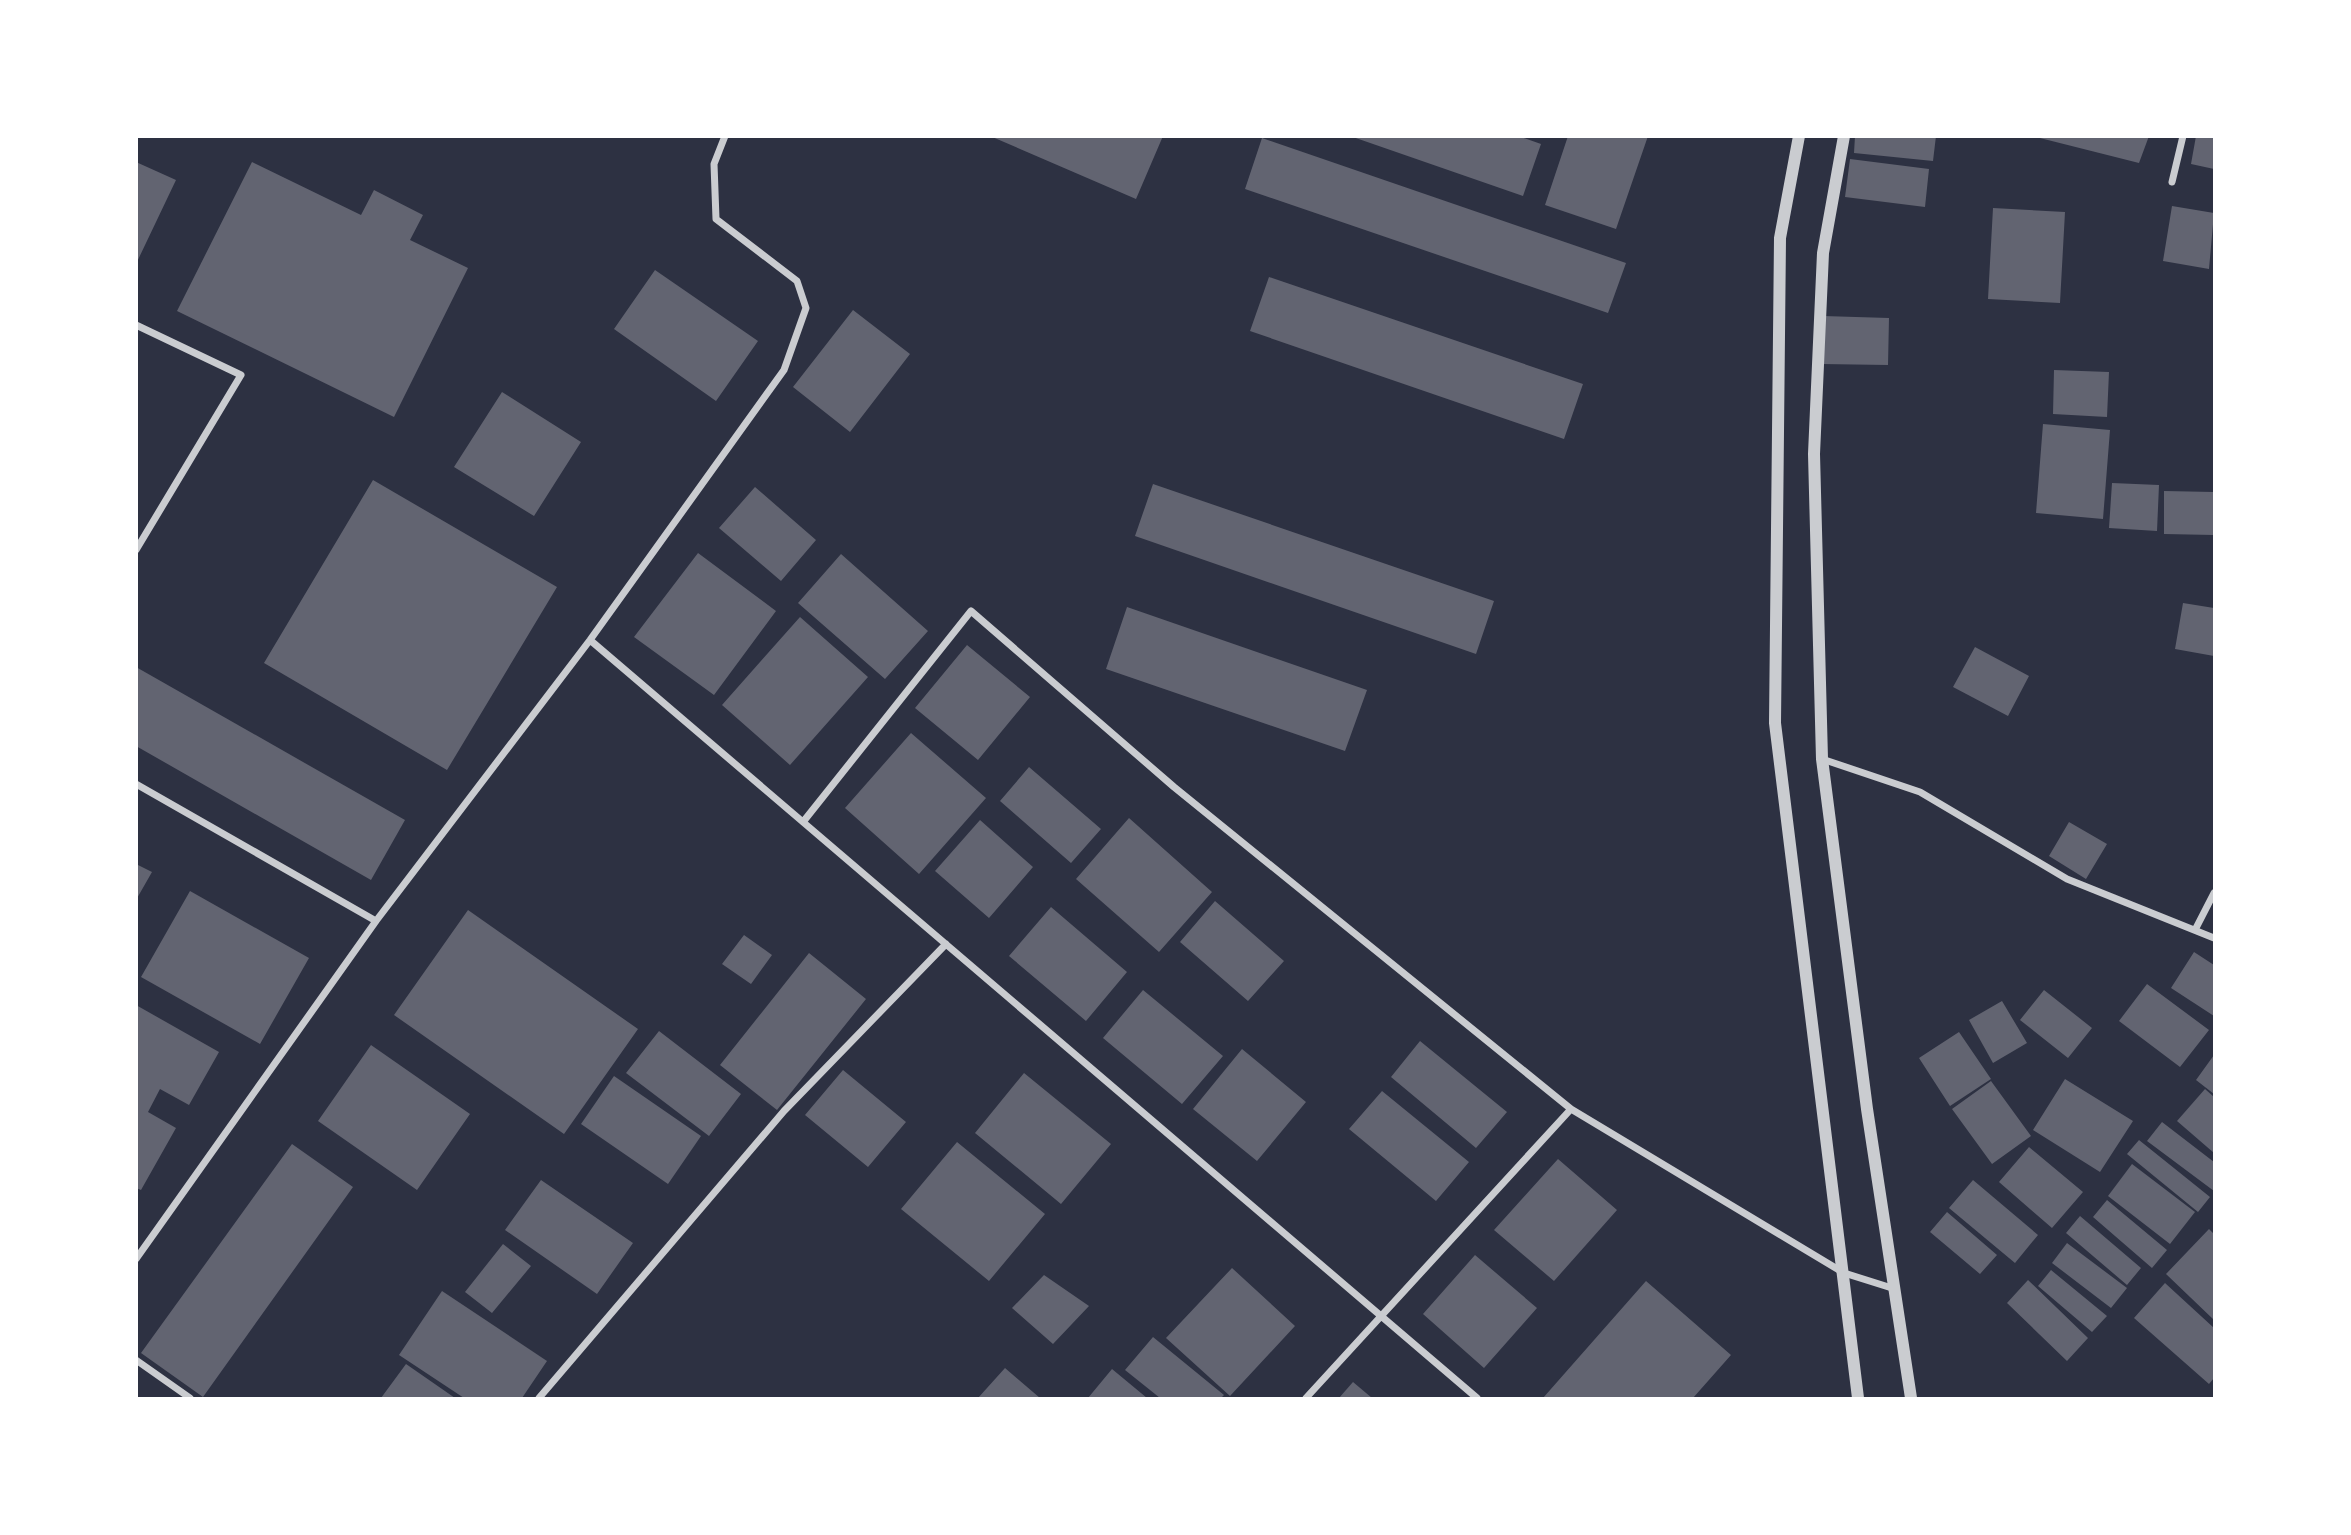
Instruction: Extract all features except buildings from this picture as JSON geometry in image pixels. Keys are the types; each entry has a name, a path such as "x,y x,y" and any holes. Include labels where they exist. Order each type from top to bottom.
{"street":[{"path":"136,1259 140,1245 376,921 590,640 784,370 806,309 797,281 716,219 713,164 725,136"},
{"path":"1799,136 1780,237 1775,723 1858,1398"},
{"path":"1844,136 1823,253 1814,454 1822,759 1867,1109 1911,1398"},
{"path":"2172,182 2183,136"},
{"path":"136,325 241,375 136,550"},
{"path":"803,822 971,611 1174,787 1571,1109 1844,1273 1895,1289"},
{"path":"590,640 1477,1398"},
{"path":"1822,759 1920,792 2067,879 2214,938"},
{"path":"136,784 376,921"},
{"path":"2195,930 2214,893"},
{"path":"539,1398 784,1111 946,944"},
{"path":"1306,1398 1571,1109"},
{"path":"136,1360 190,1398"}]}
